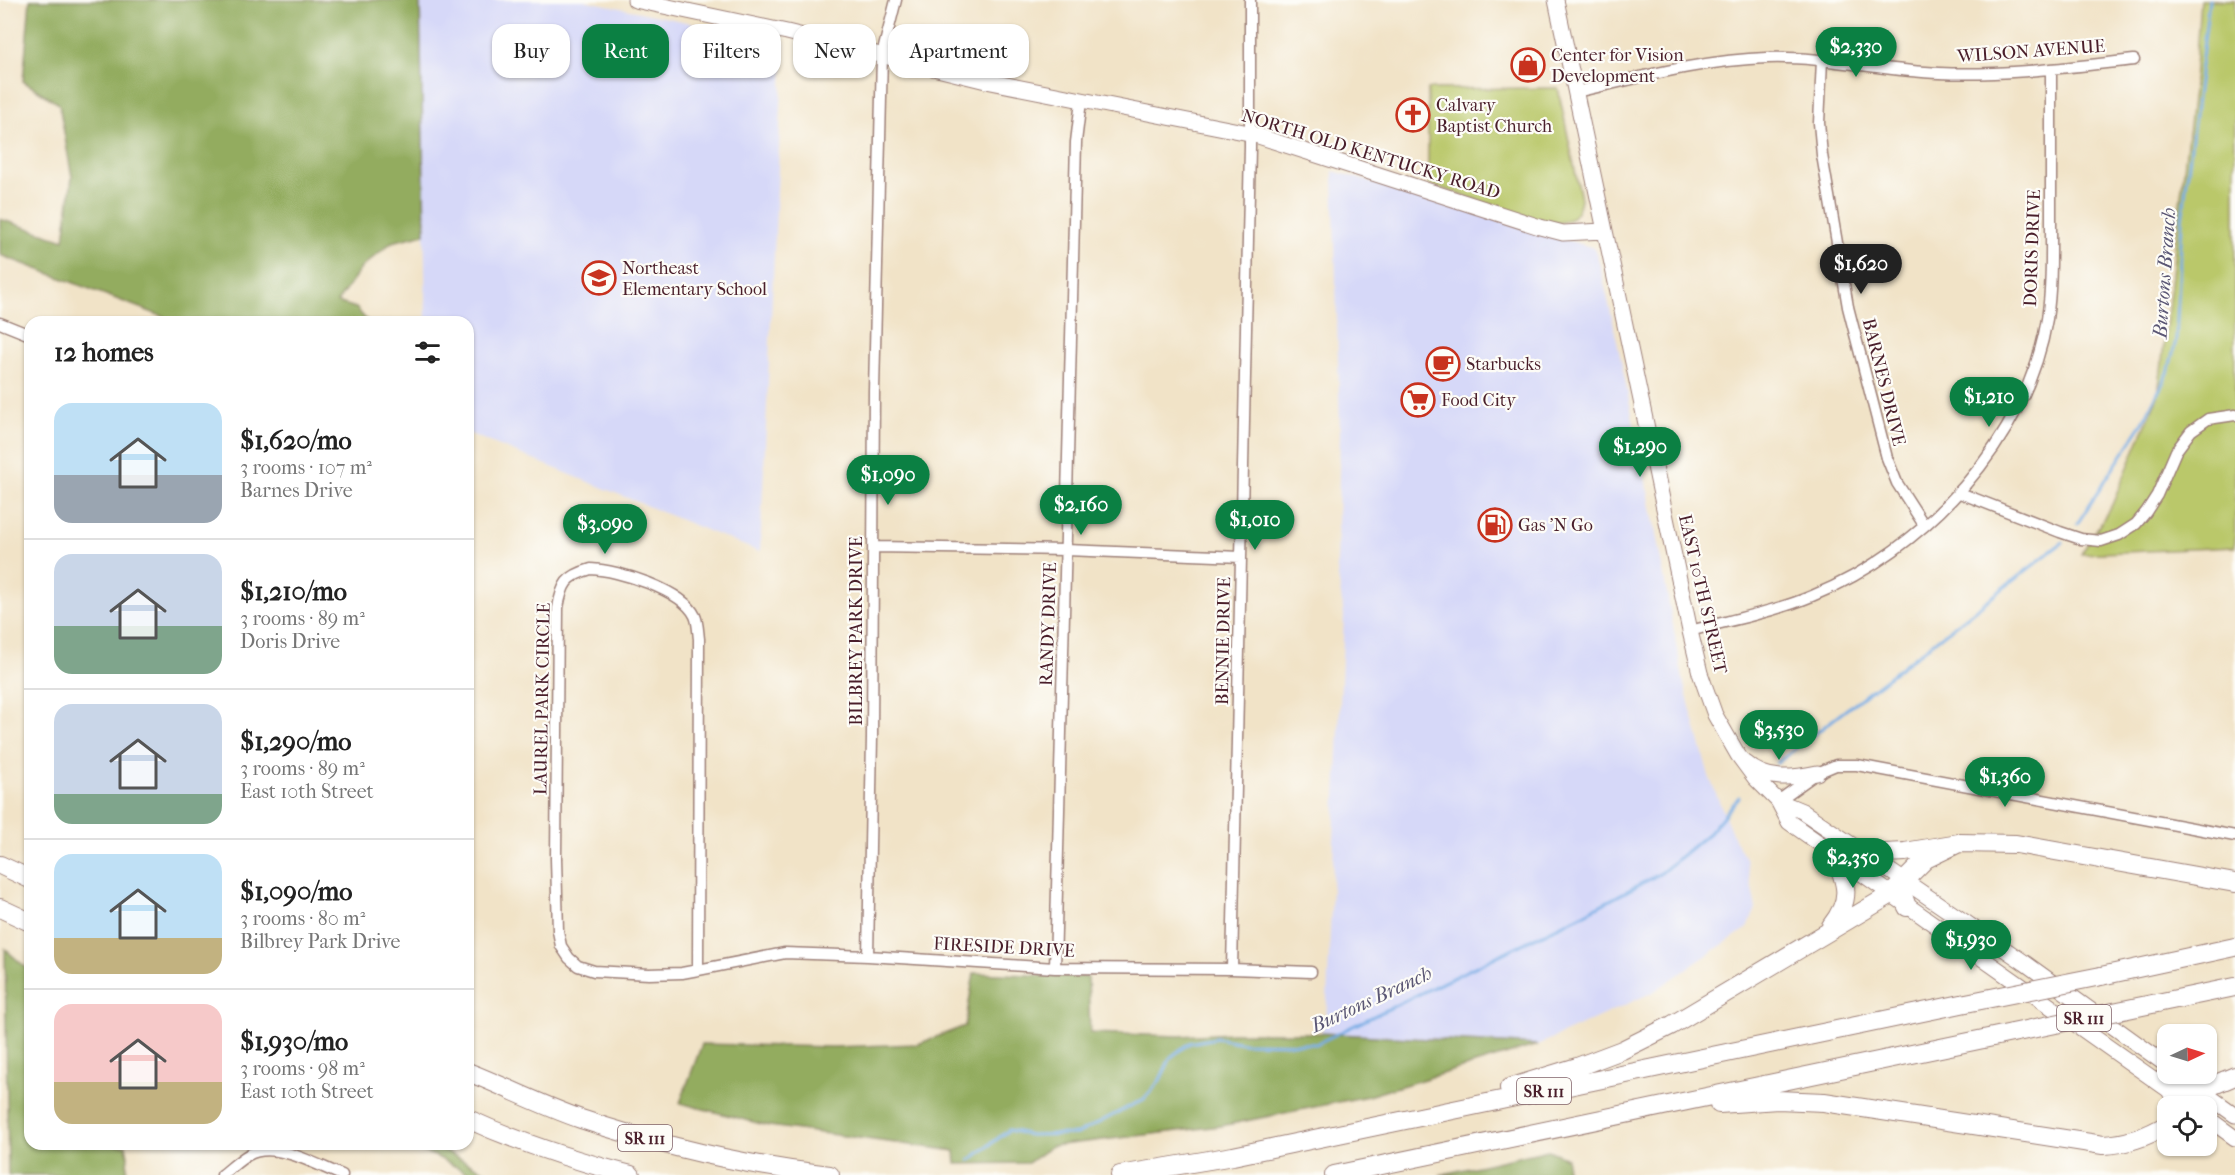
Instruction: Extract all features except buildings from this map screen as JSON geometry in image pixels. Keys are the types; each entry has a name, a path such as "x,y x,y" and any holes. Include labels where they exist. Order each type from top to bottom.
{"highway":[{"path":"1410,1119 1577,1067 1622,1050 1672,1025 1890,895 1926,859 1959,843"},
{"path":"1864,854 1905,852 1959,843 2016,844 2235,883"},
{"path":"1827,931 1841,913 1845,903 1845,882 1835,856"},
{"path":"0,865 24,876"},
{"path":"1903,881 1903,895 1907,907"},
{"path":"0,908 24,919"},
{"name":"SR 111","path":"1120,1175 1233,1156 2235,947"},
{"name":"SR 111","path":"1334,1175 2235,987"},
{"name":"SR 111","path":"474,1075 580,1119 696,1153 830,1175"},
{"path":"2187,1094 2235,1076"},
{"path":"1542,1131 1674,1109 1778,1101 1845,1105 2103,1145 2121,1144 2143,1138 2157,1130"},
{"name":"SR 111","path":"474,1122 494,1131 595,1166 631,1175"}],"main road":[{"name":"NORTH OLD KENTUCKY ROAD","path":"635,0 787,32 986,81 1250,133 1540,227 1563,233 1604,231"},
{"name":"EAST 10TH STREET","path":"1556,0 1700,673 1715,715 1738,755 1755,778 1778,801 1789,822 2053,1009 2187,1094"},
{"path":"1738,755 1750,766 1781,778 1817,773"},
{"path":"1778,801 1802,811 2025,963 2157,1058"},
{"path":"2187,1094 2235,1115"},
{"path":"2217,1125 2235,1138"}],"street":[{"name":"BILBREY PARK DRIVE","path":"868,956 874,391 882,55 896,0"},
{"name":"BENNIE DRIVE","path":"1232,969 1250,133 1250,0"},
{"name":"WILSON AVENUE","path":"1575,92 1688,67 1767,58 1822,60 1938,73 1993,74 2134,60"},
{"name":"BARNES DRIVE","path":"1822,60 1819,123 1822,155 1848,307 1887,458 1897,483 1924,525"},
{"name":"DORIS DRIVE","path":"1690,631 1811,597 1865,569 1924,525 1960,493 2001,435 2019,404 2035,368 2047,319 2051,272 2051,69"},
{"name":"RANDY DRIVE","path":"1055,968 1076,142 1082,101"},
{"path":"0,323 24,333"},
{"path":"1960,493 2081,539 2101,541 2119,535 2136,524 2146,512 2157,495 2176,450 2191,431 2208,419 2235,415"},
{"path":"873,547 1066,550 1241,557"},
{"name":"LAUREL PARK CIRCLE","path":"591,569 604,569 637,578 683,600 695,616 699,639 700,677 698,970 649,974 594,971 578,966 561,946 558,931 556,859 558,608 566,581 576,573 591,569"},
{"path":"1778,801 1817,773 1836,765 1857,765 2235,836"},
{"name":"FIRESIDE DRIVE","path":"698,970 785,953 1055,968 1311,972"},
{"path":"222,1175 254,1150"},
{"path":"272,1150 284,1152 342,1175"}],"shaded area":[{"name":"Northeast Elementary School","path":"420,0 583,0 695,24 681,24 681,78 781,78 781,42 784,43 760,552 474,435 474,316 426,316"},
{"path":"1333,171 1594,248 1612,317 1684,685 1709,776 1735,841 1746,858 1756,909 1747,928 1653,992 1538,1045 1320,1033 1326,1022 1344,615 1337,570 1340,433"}],"green space":[{"path":"30,0 420,0 425,234 392,242 362,267 337,302 356,308 363,316 161,316 0,255 0,219 64,240 72,177 59,104 23,81"},
{"path":"2200,0 2235,0 2235,547 2081,554 2112,505 2158,396 2194,83"},
{"path":"1558,88 1581,199 1577,212 1569,219 1558,223 1545,222 1428,184 1428,89"},
{"path":"5,949 24,966 24,1150 127,1150 128,1156 126,1175 8,1175"},
{"path":"974,973 1088,977 1090,1033 1179,1036 1233,1033 1320,1033 1538,1045 1368,1096 1221,1126 1052,1146 1028,1163 956,1164 955,1151 769,1126 680,1103 702,1044 833,1047 918,1044 965,1026"},
{"path":"418,1150 443,1150 493,1175 472,1175"},
{"path":"1548,1150 1567,1158 1566,1175 1439,1175"}],"waterway":[{"name":"Burtons Branch","path":"2077,524 2142,424 2168,373 2176,340 2182,220 2209,0"},
{"name":"Burtons Branch","path":"1777,763 2063,542"},
{"name":"Burtons Branch","path":"970,1160 1009,1130 1030,1135 1077,1134 1144,1099 1159,1082 1171,1057 1189,1043 1217,1038 1243,1043 1316,1044 1580,916 1661,873 1709,833 1739,797"}],"place":[{"name":"Center for Vision Development","path":"1528,65"},
{"name":"Calvary Baptist Church","path":"1413,115"},
{"name":"Northeast Elementary School","path":"599,278"},
{"name":"Starbucks","path":"1443,364"},
{"name":"Food City","path":"1418,400"},
{"name":"Gas 'N Go","path":"1495,525"}]}
